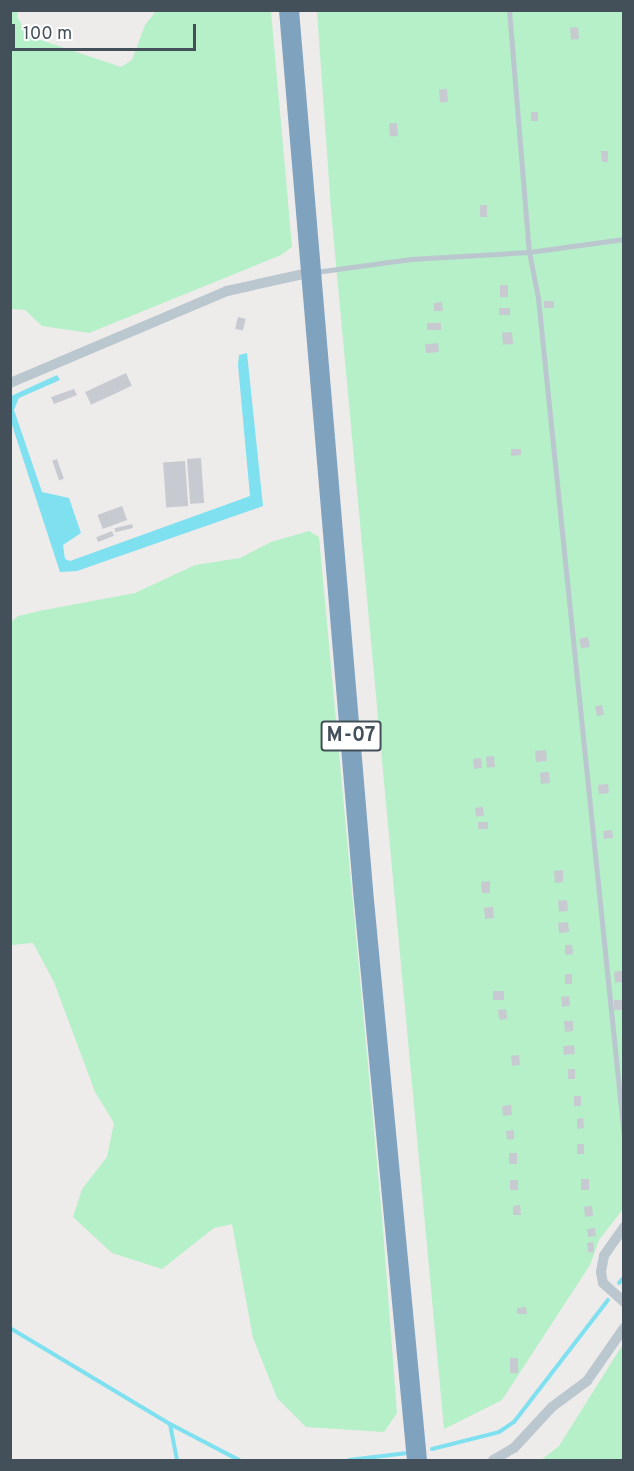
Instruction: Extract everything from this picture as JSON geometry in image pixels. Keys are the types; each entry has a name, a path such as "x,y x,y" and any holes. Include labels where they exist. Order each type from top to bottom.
{"highway":[{"name":"М-07","path":"289,10 417,1461"}],"street":[{"path":"10,383 228,291 312,272"},
{"path":"624,1227 604,1256 601,1272 603,1283 624,1302"},
{"path":"493,1461 514,1448 552,1407 587,1381 624,1328"}],"lane":[{"path":"509,10 529,252 538,298 624,1137"},
{"path":"312,272 411,259 529,252 624,239"}],"green space":[{"path":"10,11 18,11 17,17 29,36 121,67 132,60 145,25 156,11 271,11 292,247 281,255 89,333 42,326 25,310 11,309"},
{"path":"317,11 623,11 623,1209 599,1240 590,1265 502,1400 444,1429 331,210"},
{"path":"309,531 319,537 382,1217 397,1413 384,1432 306,1427 277,1398 253,1338 232,1224 214,1228 162,1269 112,1253 73,1217 82,1189 107,1157 114,1123 95,1092 54,982 33,943 11,945 11,622 18,616 39,611 135,593 195,565 240,558 271,542"},
{"path":"623,1344 623,1460 541,1460 559,1446"}],"water":[{"path":"247,353 263,506 77,571 60,572 11,422 11,396 57,375 60,380 19,398 14,410 42,492 69,498 81,533 63,545 65,559 70,561 250,496 238,365 239,355"}],"building":[{"path":"578,27 579,39 571,40 570,28"},
{"path":"447,89 448,102 440,103 439,90"},
{"path":"531,112 538,112 538,121 531,121"},
{"path":"397,123 398,136 390,137 389,124"},
{"path":"601,151 608,151 608,162 602,162"},
{"path":"480,205 487,205 487,217 480,217"},
{"path":"500,285 508,285 508,297 500,297"},
{"path":"544,301 554,301 554,308 544,308"},
{"path":"442,302 443,311 434,311 434,303"},
{"path":"499,308 510,308 510,315 499,315"},
{"path":"238,317 246,319 243,331 235,329"},
{"path":"427,323 441,323 441,330 427,330"},
{"path":"512,332 513,344 503,345 502,333"},
{"path":"438,343 439,352 426,353 425,344"},
{"path":"126,373 132,386 91,405 85,392"},
{"path":"74,389 77,395 54,404 51,397"},
{"path":"511,449 521,449 521,455 511,456"},
{"path":"201,458 204,503 190,504 187,459"},
{"path":"57,459 64,479 59,480 52,461"},
{"path":"185,461 188,506 166,507 163,463"},
{"path":"122,506 127,520 103,529 98,515"},
{"path":"132,524 133,528 116,532 115,528"},
{"path":"112,531 114,536 98,542 96,537"},
{"path":"588,637 590,647 581,649 579,639"},
{"path":"602,705 604,715 597,716 595,706"},
{"path":"546,750 547,761 536,762 535,751"},
{"path":"494,756 495,767 487,768 486,757"},
{"path":"481,758 482,768 474,769 473,759"},
{"path":"549,772 550,783 541,784 540,773"},
{"path":"608,784 609,793 599,794 598,785"},
{"path":"483,807 484,816 476,817 475,808"},
{"path":"478,822 488,822 488,829 478,829"},
{"path":"612,830 613,838 604,839 603,831"},
{"path":"563,870 563,882 555,883 554,871"},
{"path":"490,881 490,893 482,893 481,882"},
{"path":"567,900 568,911 559,912 558,901"},
{"path":"493,907 494,918 485,919 484,908"},
{"path":"568,922 569,932 559,933 558,923"},
{"path":"565,945 572,945 573,954 565,955"},
{"path":"622,971 623,982 615,983 614,972"},
{"path":"565,974 572,974 572,984 565,984"},
{"path":"493,991 504,991 504,1000 493,1000"},
{"path":"569,996 570,1006 562,1007 561,997"},
{"path":"614,1000 624,1000 624,1010 614,1010"},
{"path":"506,1009 507,1019 499,1020 498,1010"},
{"path":"564,1021 573,1021 573,1031 565,1032"},
{"path":"574,1045 575,1054 564,1055 563,1046"},
{"path":"519,1055 520,1065 512,1066 511,1056"},
{"path":"568,1069 575,1069 575,1079 568,1079"},
{"path":"574,1096 581,1096 581,1106 574,1106"},
{"path":"511,1105 512,1115 503,1116 502,1106"},
{"path":"583,1118 584,1128 577,1129 577,1119"},
{"path":"514,1130 514,1139 507,1140 506,1131"},
{"path":"577,1144 584,1144 584,1154 577,1154"},
{"path":"509,1153 517,1153 517,1164 509,1164"},
{"path":"581,1179 589,1179 589,1190 581,1190"},
{"path":"510,1180 518,1180 518,1190 510,1190"},
{"path":"520,1205 521,1215 513,1215 513,1206"},
{"path":"592,1206 593,1216 585,1217 584,1207"},
{"path":"595,1228 596,1236 588,1237 587,1229"},
{"path":"593,1242 594,1252 588,1253 587,1243"},
{"path":"526,1307 527,1314 517,1314 517,1308"},
{"path":"510,1358 518,1358 518,1373 510,1373"}],"waterway":[{"path":"619,1283 624,1277"},
{"path":"432,1449 499,1432 514,1422 608,1300"},
{"path":"10,1328 170,1424 239,1460"},
{"path":"170,1424 177,1460"},
{"path":"349,1460 408,1453"}]}
